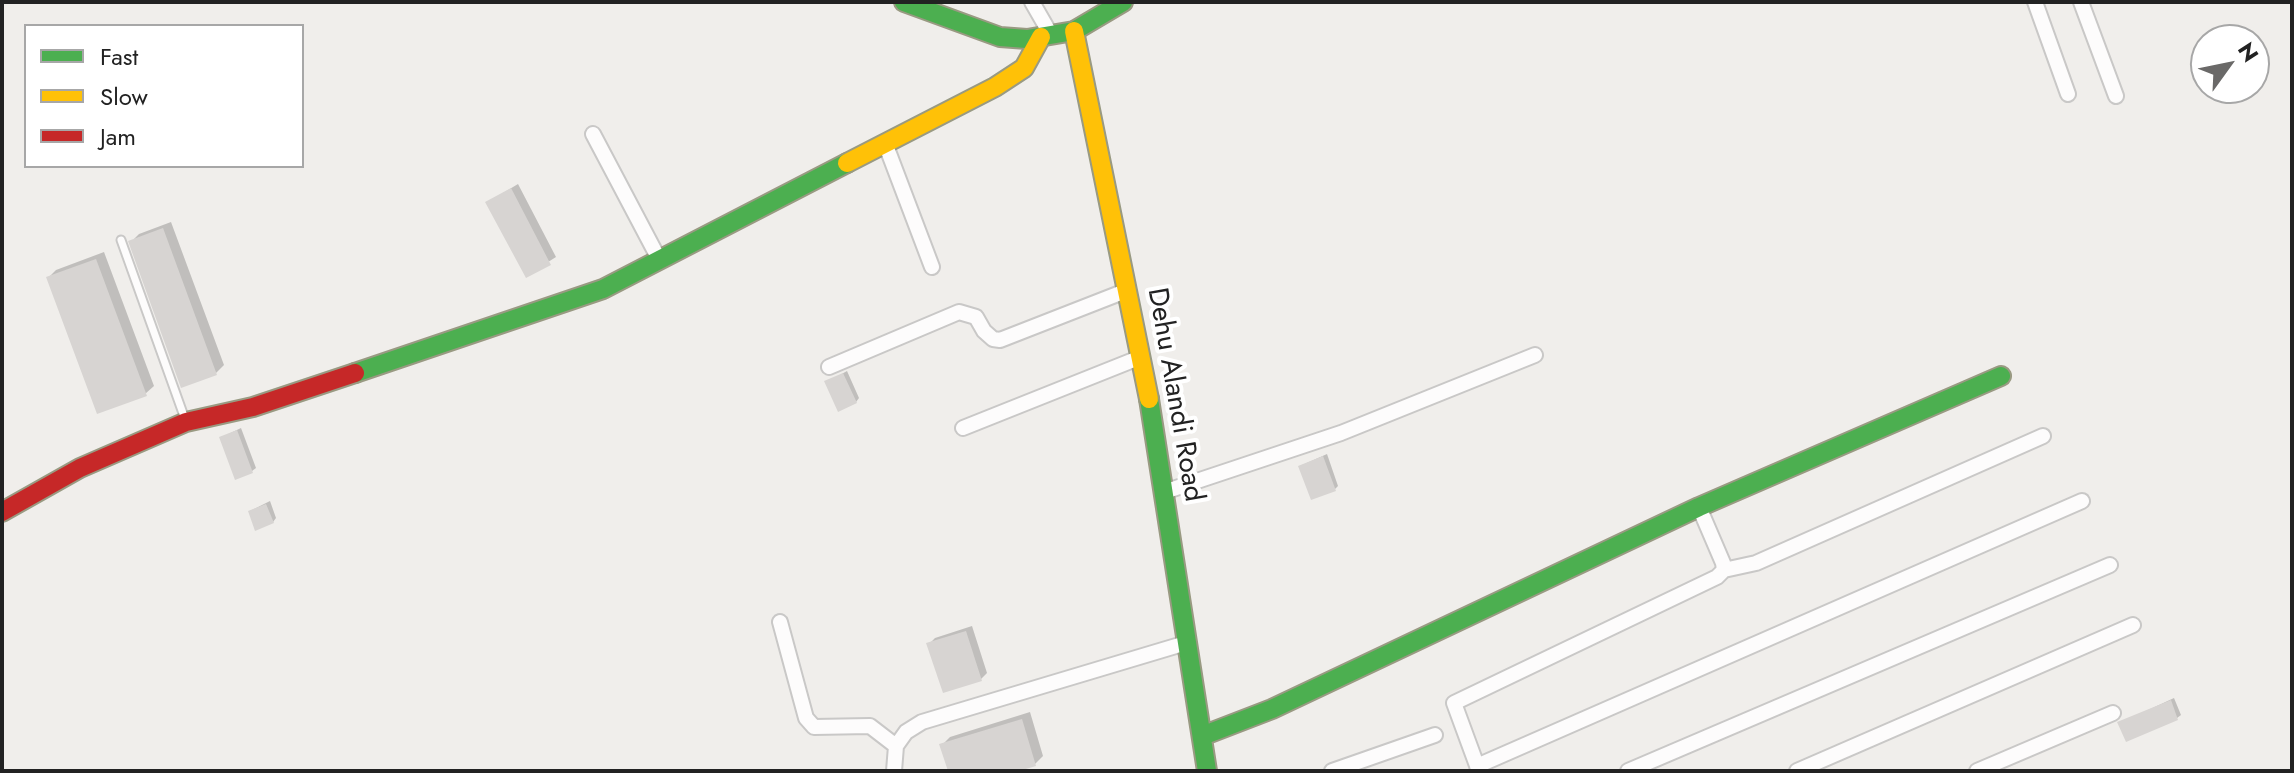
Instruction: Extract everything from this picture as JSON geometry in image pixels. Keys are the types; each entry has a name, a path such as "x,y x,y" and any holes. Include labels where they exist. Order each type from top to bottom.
{"street":[{"path":"904,2 1000,37 1046,36 1074,31 1123,2"},
{"path":"1032,2 1046,36"},
{"path":"2035,2 2068,94"},
{"path":"2081,2 2116,96"},
{"name":"Dehu Alandi Road","path":"1074,31 1141,357 1207,771"},
{"path":"2,512 80,468 186,422 240,411 603,289 1012,77 1024,68 1046,36"},
{"path":"593,134 660,261"},
{"path":"885,143 932,267"},
{"path":"829,367 959,312 976,317 984,331 993,339 1000,340 1128,290"},
{"path":"1164,492 1341,433 1535,355"},
{"path":"963,428 1141,357"},
{"path":"1202,736 1272,709 1699,507 2001,376"},
{"path":"2043,436 1756,563 1724,570 1717,577 1454,703 1478,769 2082,501"},
{"path":"1699,507 1724,570"},
{"path":"1628,771 2110,565"},
{"path":"780,622 806,718 814,727 870,726 896,746"},
{"path":"1797,771 2133,625"},
{"path":"894,771 896,746 906,732 937,717 1186,643"},
{"path":"1977,771 2113,713"},
{"path":"1332,771 1435,735"}],"lane":[{"path":"121,240 186,422"}],"building":[{"path":"511,188 551,265 526,278 485,202"},
{"path":"163,228 217,375 181,388 128,241"},
{"path":"96,259 147,396 97,414 46,277"},
{"path":"843,373 857,403 838,412 824,381"},
{"path":"237,430 253,473 235,480 219,437"},
{"path":"1323,456 1336,491 1311,500 1298,466"},
{"path":"266,504 274,523 255,531 248,511"},
{"path":"966,631 982,681 943,693 926,643"},
{"path":"2171,700 2178,720 2126,742 2117,722"},
{"path":"1022,719 1036,766 1019,771 948,771 939,744"}],"traffic: fast":[{"path":"904,2 1000,37 1027,39 1074,31 1123,2"},
{"path":"355,373 603,289 847,163"},
{"path":"1202,736 1272,709 1699,507 2001,376"},
{"path":"1149,399 1207,771"}],"traffic: slow":[{"path":"1074,31 1149,399"},
{"path":"847,163 995,87 1024,68 1041,37"}],"traffic: jam":[{"path":"2,512 80,468 186,422 253,407 355,373"}]}
